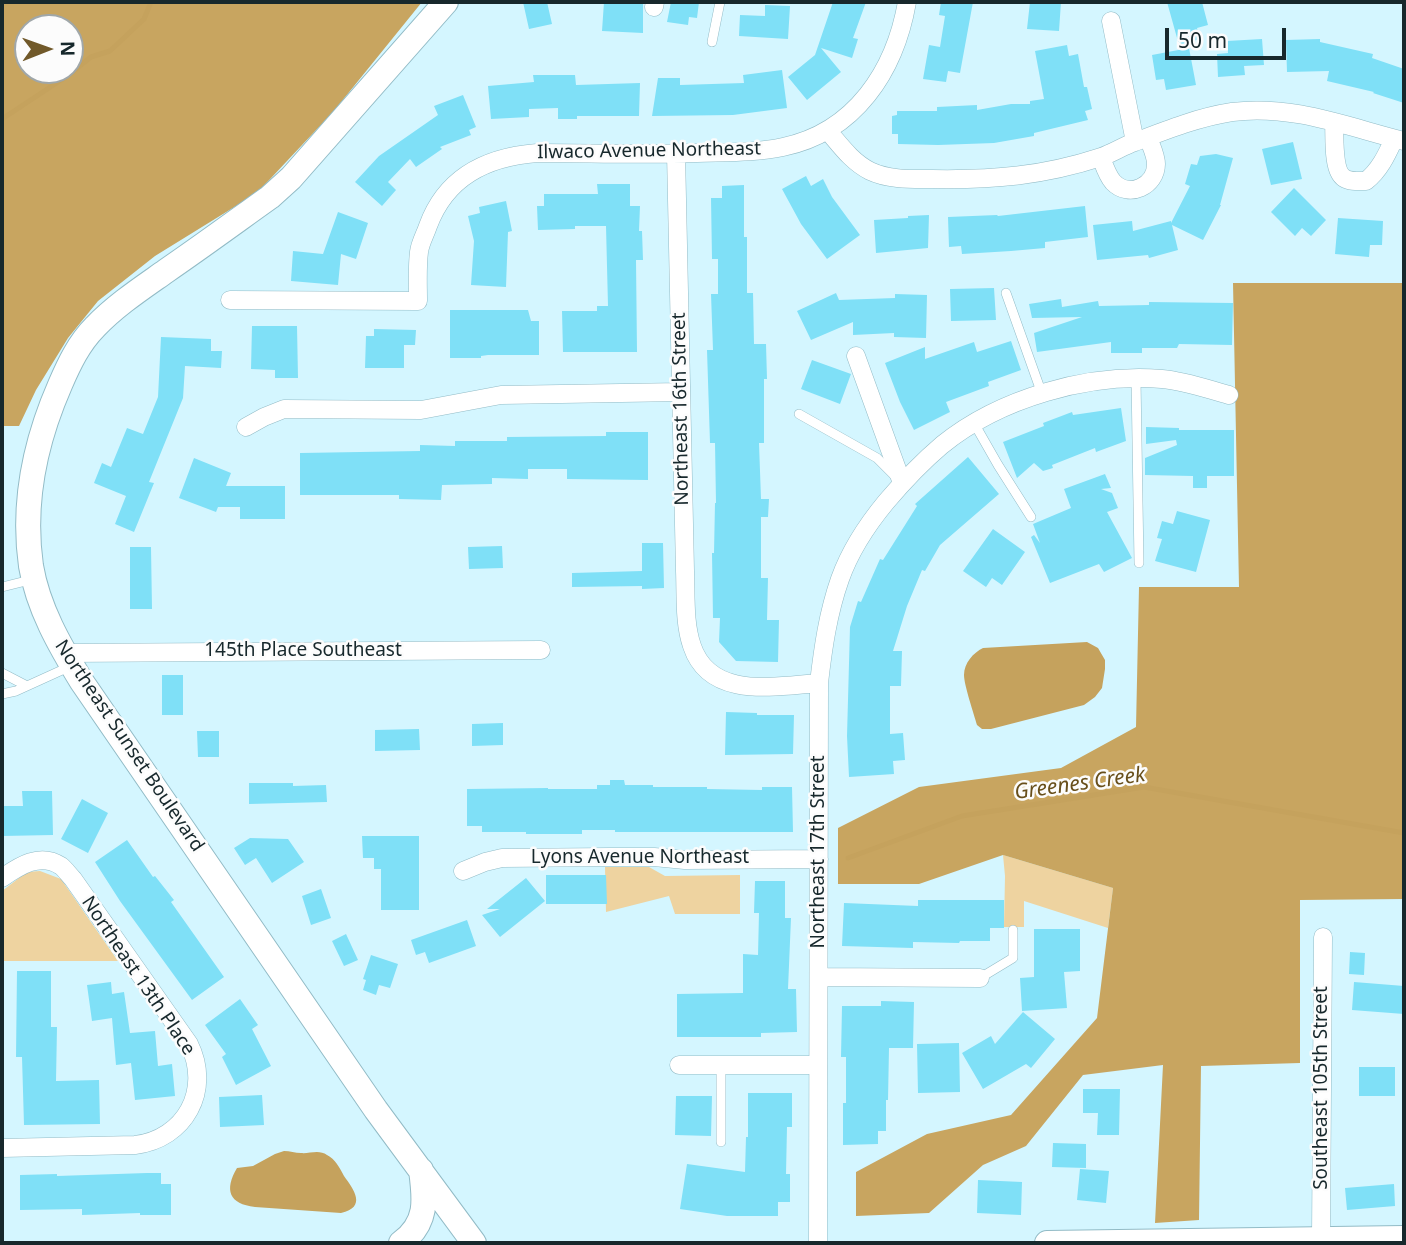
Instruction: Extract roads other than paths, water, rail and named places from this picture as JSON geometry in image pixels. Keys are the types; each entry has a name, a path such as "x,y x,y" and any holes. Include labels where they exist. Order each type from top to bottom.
{"main road":[{"name":"Northeast Sunset Boulevard","path":"446,2 291,178 270,197 121,304 96,326 79,346 50,408 39,440 32,474 29,534 31,567 41,603 68,659 376,1110 474,1243"},
{"path":"401,1243 416,1228 424,1208 421,1169"},
{"path":"1047,1243 1404,1238"}],"street":[{"path":"907,2 895,49 881,76 862,101 828,131 852,159 882,176 901,179 1003,178 1031,175 1101,157 1208,116 1235,112 1288,112 1334,122 1399,140 1366,181 1346,180 1336,166 1334,122"},
{"path":"1101,157 1110,179 1130,190 1145,186 1155,174 1155,158 1141,140 1111,21"},
{"name":"Ilwaco Avenue Northeast","path":"230,300 418,301 419,250 431,217 442,198 474,169 495,159 537,153 749,151 782,147 828,131"},
{"name":"Northeast 16th Street","path":"676,153 687,627 692,647 699,661 711,673 734,685 750,687 819,683"},
{"path":"856,356 902,483"},
{"name":"Northeast 17th Street","path":"818,1243 819,683 829,613 855,547 877,513 902,483 942,445 996,412 1042,394 1079,384 1136,379 1189,383 1229,396"},
{"path":"246,427 284,409 421,410 501,395 681,392"},
{"name":"145th Place Southeast","path":"68,659 541,650"},
{"name":"Lyons Avenue Northeast","path":"463,871 502,858 610,856 685,860 819,859"},
{"name":"Northeast 13th Place","path":"2,878 23,863 52,863 61,866 189,1044 195,1056 197,1072 197,1087 184,1120 163,1137 149,1143 2,1148"},
{"name":"Southeast 105th Street","path":"1321,1239 1323,937"},
{"path":"819,977 980,978"},
{"path":"678,1065 818,1065"}],"lane":[{"path":"712,42 720,2"},
{"path":"1006,293 1042,394"},
{"path":"1136,379 1139,563"},
{"path":"799,414 877,458 902,483"},
{"path":"974,424 1031,517"},
{"path":"2,587 34,579"},
{"path":"2,694 27,686 68,659"},
{"path":"2,673 27,686"},
{"path":"980,978 1013,958 1013,930"},
{"path":"721,1065 721,1142"}],"waterway":[{"path":"2,119 91,57 110,51 144,19 151,2"},
{"name":"Greenes Creek","path":"848,858 962,816 1144,787 1404,833"}]}
